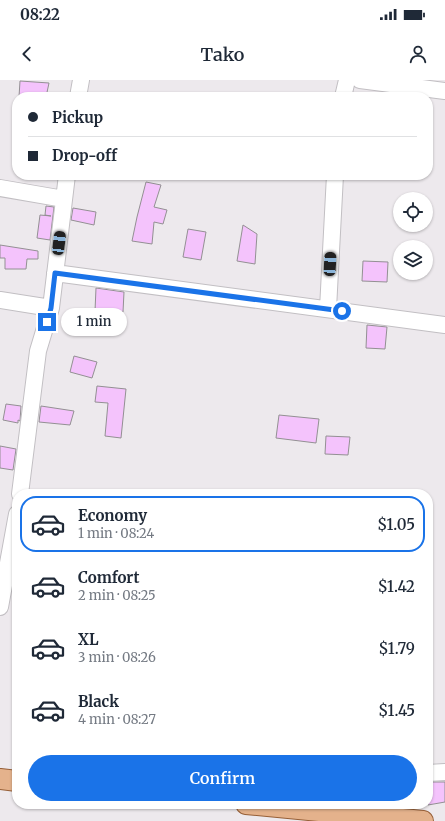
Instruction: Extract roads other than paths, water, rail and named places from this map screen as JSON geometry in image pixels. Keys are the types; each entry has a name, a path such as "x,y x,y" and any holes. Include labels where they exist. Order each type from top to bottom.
{"main road":[{"path":"0,779 12,780"},
{"path":"312,809 423,821"}],"street":[{"path":"79,92 81,80"},
{"path":"344,92 347,80"},
{"path":"360,80 445,92"},
{"path":"21,489 38,351 51,308 66,180"},
{"path":"328,309 335,180"},
{"path":"0,188 64,199"},
{"path":"55,273 445,325"},
{"path":"0,300 51,308"},
{"path":"0,607 12,544"},
{"path":"433,772 445,772 445,758"}]}
